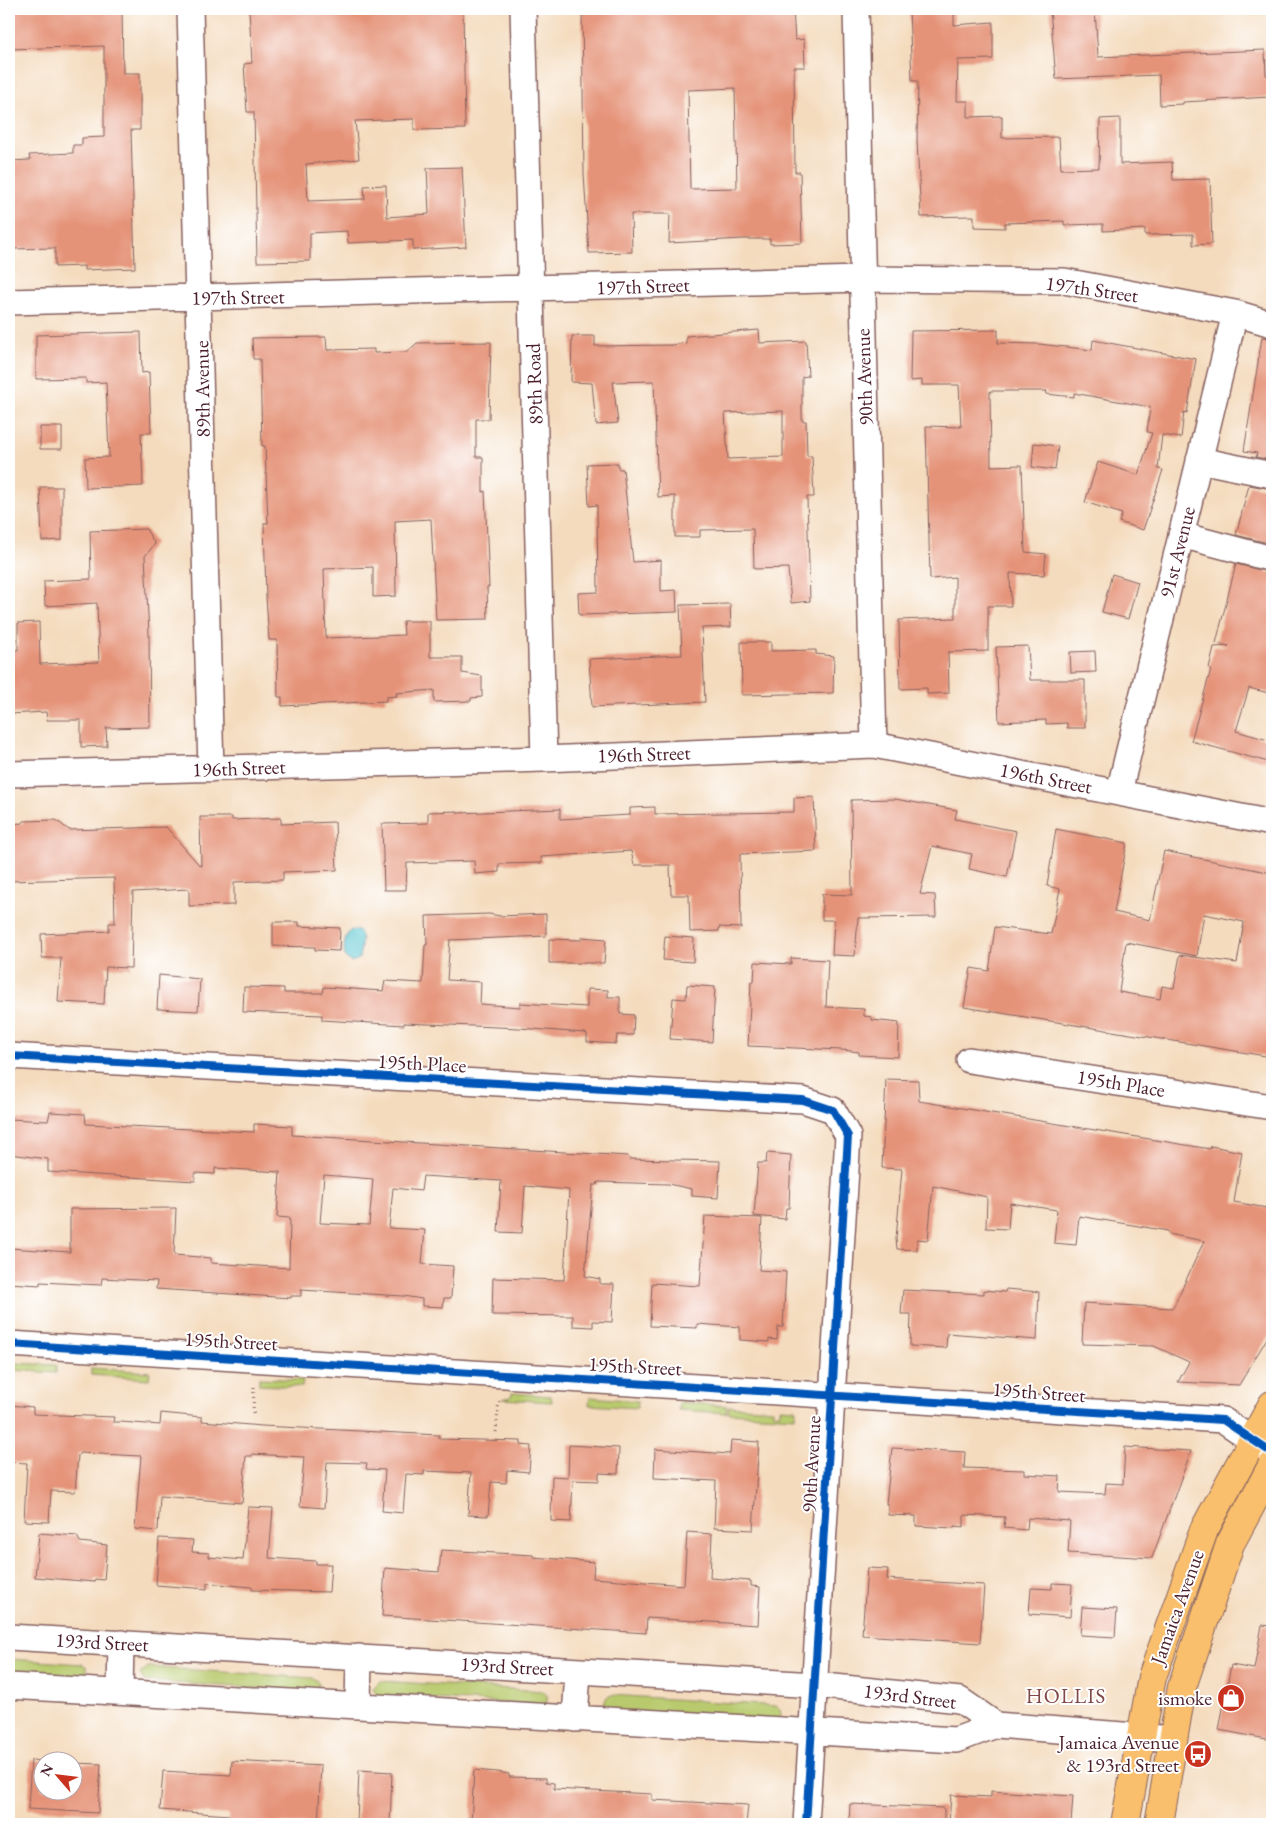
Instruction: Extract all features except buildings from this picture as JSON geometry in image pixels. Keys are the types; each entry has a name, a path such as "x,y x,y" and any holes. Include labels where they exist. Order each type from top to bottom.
{"main road":[{"name":"Jamaica Avenue","path":"1125,1824 1152,1677 1204,1530 1263,1446 1272,1405"},
{"name":"Jamaica Avenue","path":"1159,1824 1182,1687 1230,1544 1272,1466"}],"street":[{"name":"89th Avenue","path":"190,9 200,298 211,769"},
{"name":"89th Road","path":"523,9 544,758"},
{"name":"90th Avenue","path":"856,9 874,745"},
{"name":"197th Street","path":"9,302 531,290 862,279 1064,281 1235,313 1272,324"},
{"name":"91st Avenue","path":"1118,792 1235,313"},
{"path":"1199,460 1272,474"},
{"path":"1181,535 1272,559"},
{"name":"196th Street","path":"9,774 544,758 874,745 1272,823"},
{"name":"195th Place","path":"9,1056 803,1100 833,1110"},
{"name":"195th Place","path":"969,1060 1272,1107"},
{"name":"90th Avenue","path":"806,1824 848,1136 833,1110"},
{"name":"195th Street","path":"9,1344 1223,1420 1263,1446"},
{"name":"193rd Street","path":"9,1637 815,1685 960,1700 996,1725"},
{"path":"120,1692 121,1643"},
{"path":"358,1706 359,1657"},
{"path":"575,1719 578,1670"},
{"name":"193rd Street","path":"9,1686 956,1740 996,1725 1173,1739"}],"path":[{"path":"253,1413 254,1387"},
{"path":"496,1432 499,1392"}],"green space":[{"path":"12,1363 56,1365 56,1373 12,1370"},
{"path":"91,1368 150,1372 149,1379 91,1375"},
{"path":"259,1378 303,1380 302,1387 259,1385"},
{"path":"512,1393 551,1396 552,1402 502,1399 511,1397"},
{"path":"590,1397 638,1401 637,1408 589,1405"},
{"path":"679,1402 727,1406 726,1413 678,1410"},
{"path":"729,1406 773,1409 773,1413 780,1413 780,1408 796,1409 795,1417 728,1413"},
{"path":"9,1659 82,1664 87,1667 87,1673 85,1678 9,1676"},
{"path":"148,1667 313,1678 319,1683 315,1692 144,1681 140,1674"},
{"path":"380,1681 543,1691 548,1697 545,1705 377,1696 373,1688"},
{"path":"612,1695 776,1706 780,1709 781,1715 778,1720 608,1710 604,1702 607,1697"}],"water":[{"path":"351,930 359,931 362,939 359,959 351,962 345,957 344,950 345,939"}],"cycle path":[{"path":"9,1056 803,1100 833,1110 848,1136 806,1824"},
{"path":"9,1344 1223,1420 1272,1453"}],"place":[{"name":"ismoke","path":"1231,1698"},
{"name":"Jamaica Avenue & 193rd Street","path":"1198,1754"}],"district":[{"name":"HOLLIS","path":"1066,1696"}]}
